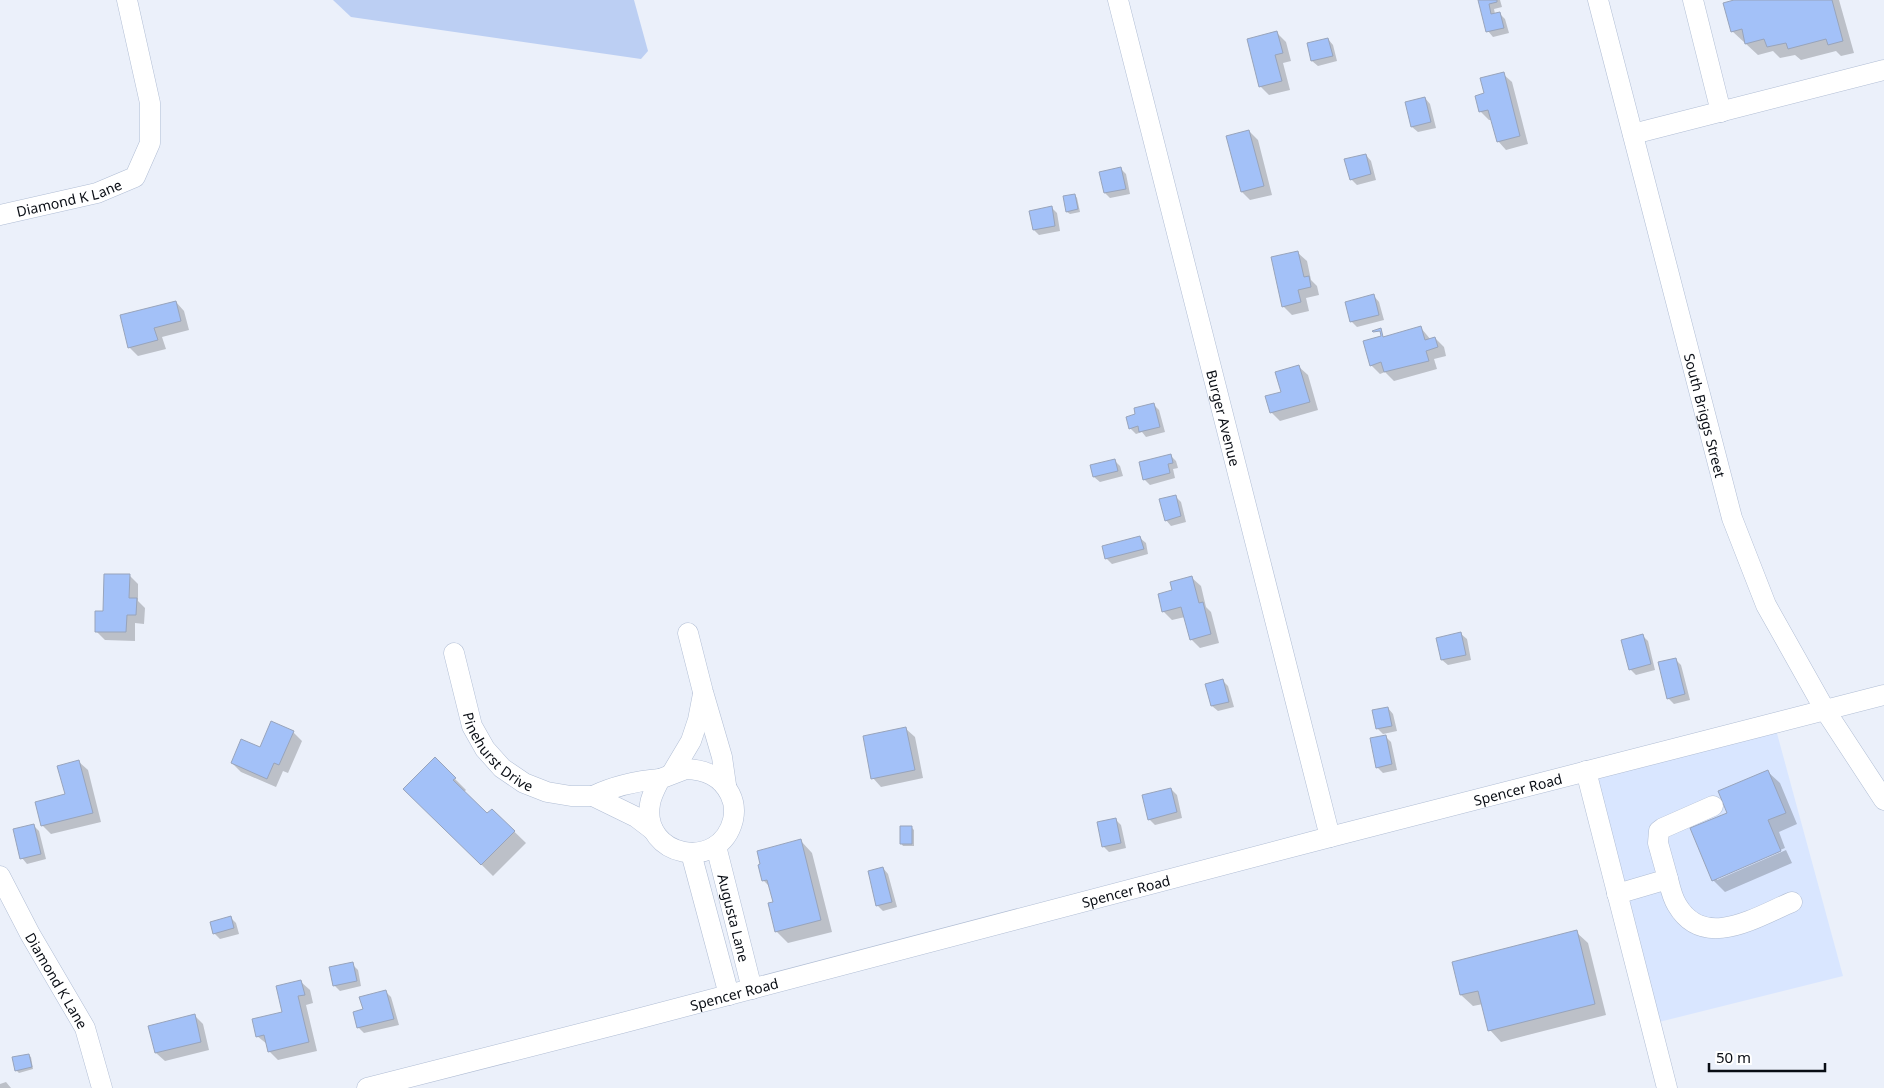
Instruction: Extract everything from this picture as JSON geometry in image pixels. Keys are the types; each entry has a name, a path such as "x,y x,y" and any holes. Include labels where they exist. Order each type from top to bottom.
{"street":[{"name":"Diamond K Lane","path":"0,215 97,193 136,177 150,143 150,103 127,0"},
{"name":"Burger Avenue","path":"1118,0 1330,837"},
{"name":"South Briggs Street","path":"1598,0 1732,518 1766,605 1825,710 1884,800"},
{"path":"1693,0 1721,112"},
{"path":"1633,134 1884,70"},
{"path":"688,633 722,757 726,785 732,798 734,813 731,827 723,840 716,846 697,853 684,853 661,841 653,830 650,804 666,776 691,741 698,720 703,692"},
{"name":"Pinehurst Drive","path":"454,652 472,726 485,749 502,768 524,783 547,792 571,796 593,796 612,787 666,776"},
{"name":"Spencer Road","path":"367,1088 1884,695"},
{"path":"666,776 686,769 701,769 715,775 726,785"},
{"path":"1586,771 1667,1088"},
{"name":"Pinehurst Drive","path":"593,796 636,817 653,830"},
{"path":"1713,806 1663,828 1659,832 1658,843 1673,897 1679,908 1694,922 1706,928 1728,927 1792,902"},
{"name":"Augusta Lane","path":"716,846 752,989"},
{"name":"Augusta Lane","path":"691,853 729,995"},
{"name":"Diamond K Lane","path":"0,876 30,934 85,1028 102,1088"},
{"path":"1617,894 1668,879"}],"shaded area":[{"path":"333,0 634,0 648,51 641,59 351,17"},
{"path":"1775,726 1843,976 1655,1023 1590,773"}],"building":[{"path":"1478,0 1497,0 1497,2 1489,4 1491,14 1500,12 1504,28 1486,32"},
{"path":"1734,0 1832,0 1843,41 1828,45 1826,39 1788,49 1786,43 1767,47 1764,39 1745,44 1742,29 1731,32 1723,3"},
{"path":"1277,31 1283,53 1275,55 1282,81 1259,87 1247,39"},
{"path":"1328,38 1333,56 1311,61 1307,43"},
{"path":"1504,72 1520,136 1497,142 1488,110 1479,112 1475,96 1484,93 1480,78"},
{"path":"1425,97 1431,122 1411,127 1405,102"},
{"path":"1249,130 1264,186 1241,192 1226,136"},
{"path":"1366,154 1371,174 1350,180 1344,159"},
{"path":"1121,167 1126,189 1104,193 1099,172"},
{"path":"1075,194 1078,209 1066,212 1063,196"},
{"path":"1052,206 1055,226 1033,230 1029,211"},
{"path":"1298,251 1304,277 1309,276 1311,287 1298,290 1301,302 1282,307 1271,257"},
{"path":"1374,294 1379,315 1350,322 1345,302"},
{"path":"176,301 181,321 154,328 158,340 128,348 120,315"},
{"path":"1421,326 1425,340 1435,337 1438,347 1426,351 1429,361 1384,372 1381,362 1370,366 1363,341 1381,336 1380,331 1372,331 1381,328 1383,337"},
{"path":"1299,365 1310,402 1270,413 1265,396 1281,392 1275,372"},
{"path":"1154,403 1160,427 1139,432 1138,426 1129,429 1126,417 1135,414 1134,408"},
{"path":"1171,454 1173,463 1168,464 1170,473 1143,480 1139,462"},
{"path":"1115,459 1118,471 1093,477 1090,465"},
{"path":"1176,495 1181,516 1165,521 1159,499"},
{"path":"1140,536 1144,549 1105,559 1102,546"},
{"path":"104,574 130,574 129,598 137,598 136,615 127,615 126,632 95,632 95,611 103,611"},
{"path":"1192,576 1199,603 1203,602 1211,634 1190,640 1181,607 1162,612 1158,594 1172,590 1170,582"},
{"path":"1461,632 1466,655 1441,660 1436,638"},
{"path":"1643,634 1651,664 1629,670 1621,640"},
{"path":"1676,658 1685,694 1667,699 1658,662"},
{"path":"1223,679 1229,702 1211,706 1205,684"},
{"path":"1388,707 1392,726 1376,729 1372,710"},
{"path":"271,721 294,731 279,765 274,763 267,779 231,763 241,739 260,747"},
{"path":"906,727 915,770 871,779 863,736"},
{"path":"1386,735 1392,764 1376,768 1370,738"},
{"path":"435,757 456,778 453,780 487,813 492,809 515,831 481,865 403,789"},
{"path":"79,760 93,813 41,826 35,802 65,794 57,766"},
{"path":"1768,770 1786,813 1768,820 1781,851 1712,881 1690,828 1727,813 1718,791"},
{"path":"1171,788 1177,812 1148,820 1142,795"},
{"path":"1116,818 1121,843 1102,847 1097,822"},
{"path":"34,824 41,854 20,859 13,829"},
{"path":"900,826 912,826 912,844 900,844"},
{"path":"801,839 821,920 775,932 768,903 773,902 767,880 762,881 757,851"},
{"path":"883,867 892,902 876,906 868,871"},
{"path":"231,916 234,928 213,934 210,922"},
{"path":"1577,930 1595,1004 1488,1031 1478,991 1460,995 1452,962"},
{"path":"353,962 357,981 333,986 329,967"},
{"path":"301,980 305,995 298,996 309,1042 268,1052 264,1035 256,1037 252,1019 282,1012 276,986"},
{"path":"386,990 394,1019 357,1028 353,1012 363,1009 359,997"},
{"path":"195,1014 201,1042 155,1053 148,1026"},
{"path":"29,1054 32,1067 15,1071 12,1057"}]}
